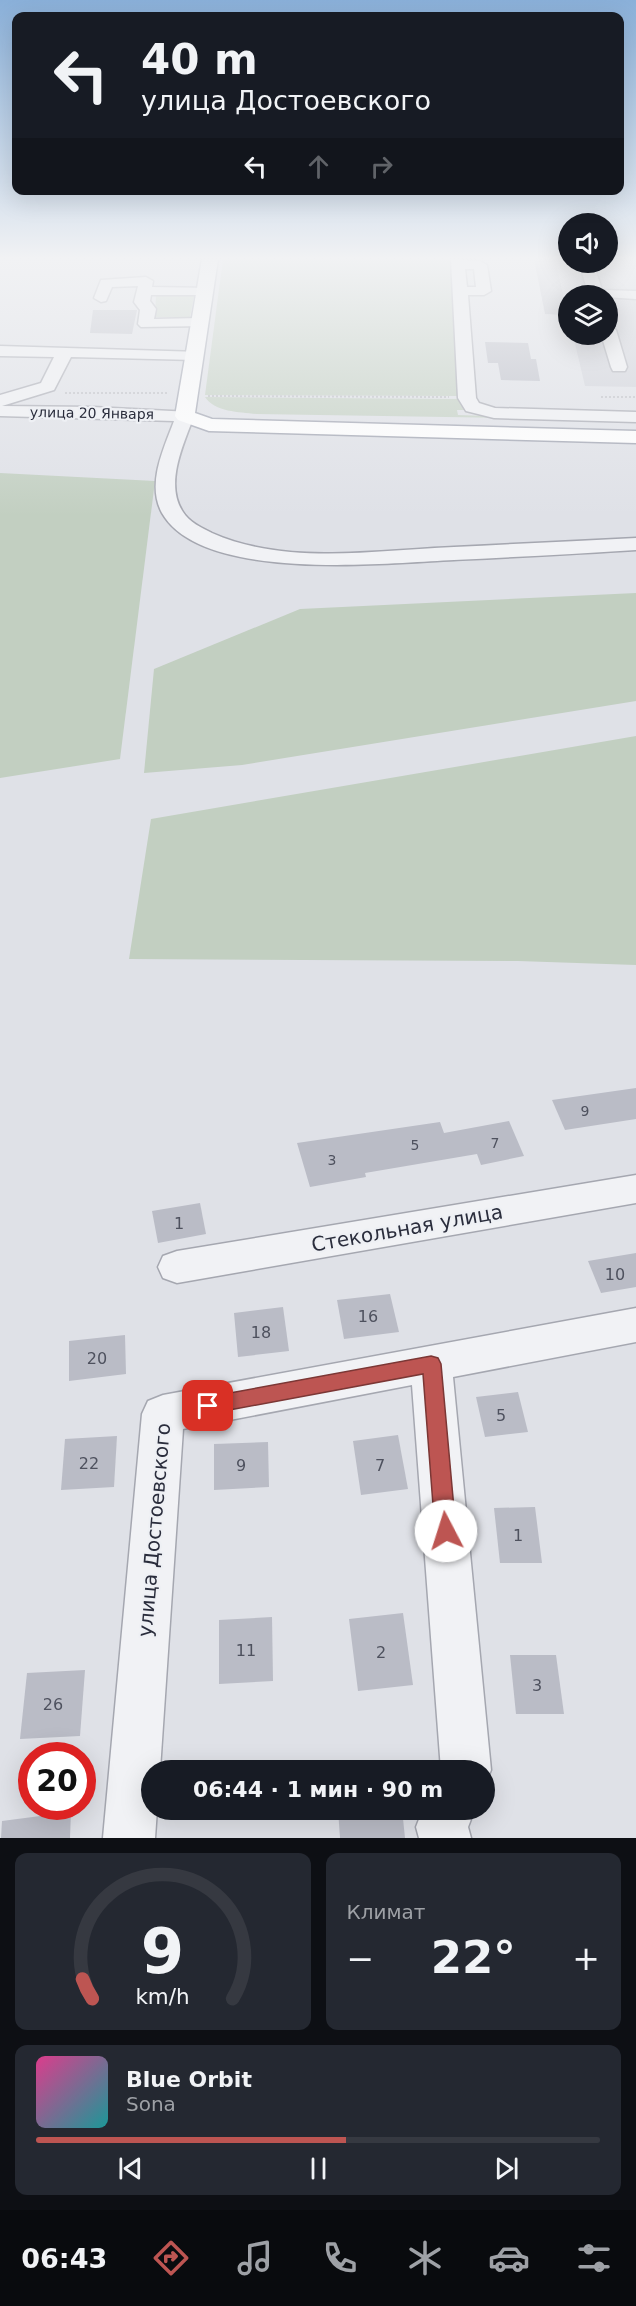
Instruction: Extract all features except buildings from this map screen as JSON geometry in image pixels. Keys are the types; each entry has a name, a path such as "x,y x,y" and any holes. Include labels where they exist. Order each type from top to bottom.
{"main road":[{"path":"185,416 197,345"},
{"path":"185,416 636,428"},
{"path":"185,416 209,425 636,437"}],"street":[{"path":"465,345 468,398 476,410 494,413 636,417"},
{"path":"612,345 617,360 636,354"},
{"path":"0,351 195,355"},
{"path":"4,407 31,392 48,386 65,352"},
{"name":"улица 20 Января","path":"4,407 185,416"},
{"path":"185,416 174,445 165,487 173,512 188,527 220,545 262,555 331,560 636,544"},
{"name":"Стекольная улица","path":"177,1268 636,1189"},
{"name":"улица Достоевского","path":"129,1838 163,1414 636,1325"},
{"path":"431,1364 465,1760"},
{"path":"445,1820 442,1827 445,1838"}],"path":[{"path":"31,392 175,392"},
{"path":"203,396 468,398"}],"shaded area":[{"path":"575,345 636,345 636,387 585,386"}],"green space":[{"path":"212,345 457,345 461,396 205,395"},
{"path":"205,397 461,399 465,410 457,410 458,415 569,419 256,414 235,412 215,406"},
{"path":"0,473 155,481 120,759 0,778"},
{"path":"636,593 636,701 242,765 144,773 154,669 300,609"},
{"path":"636,736 636,965 518,961 129,959 151,819"}],"route":[{"path":"208,1406 431,1364 446,1531"}]}
